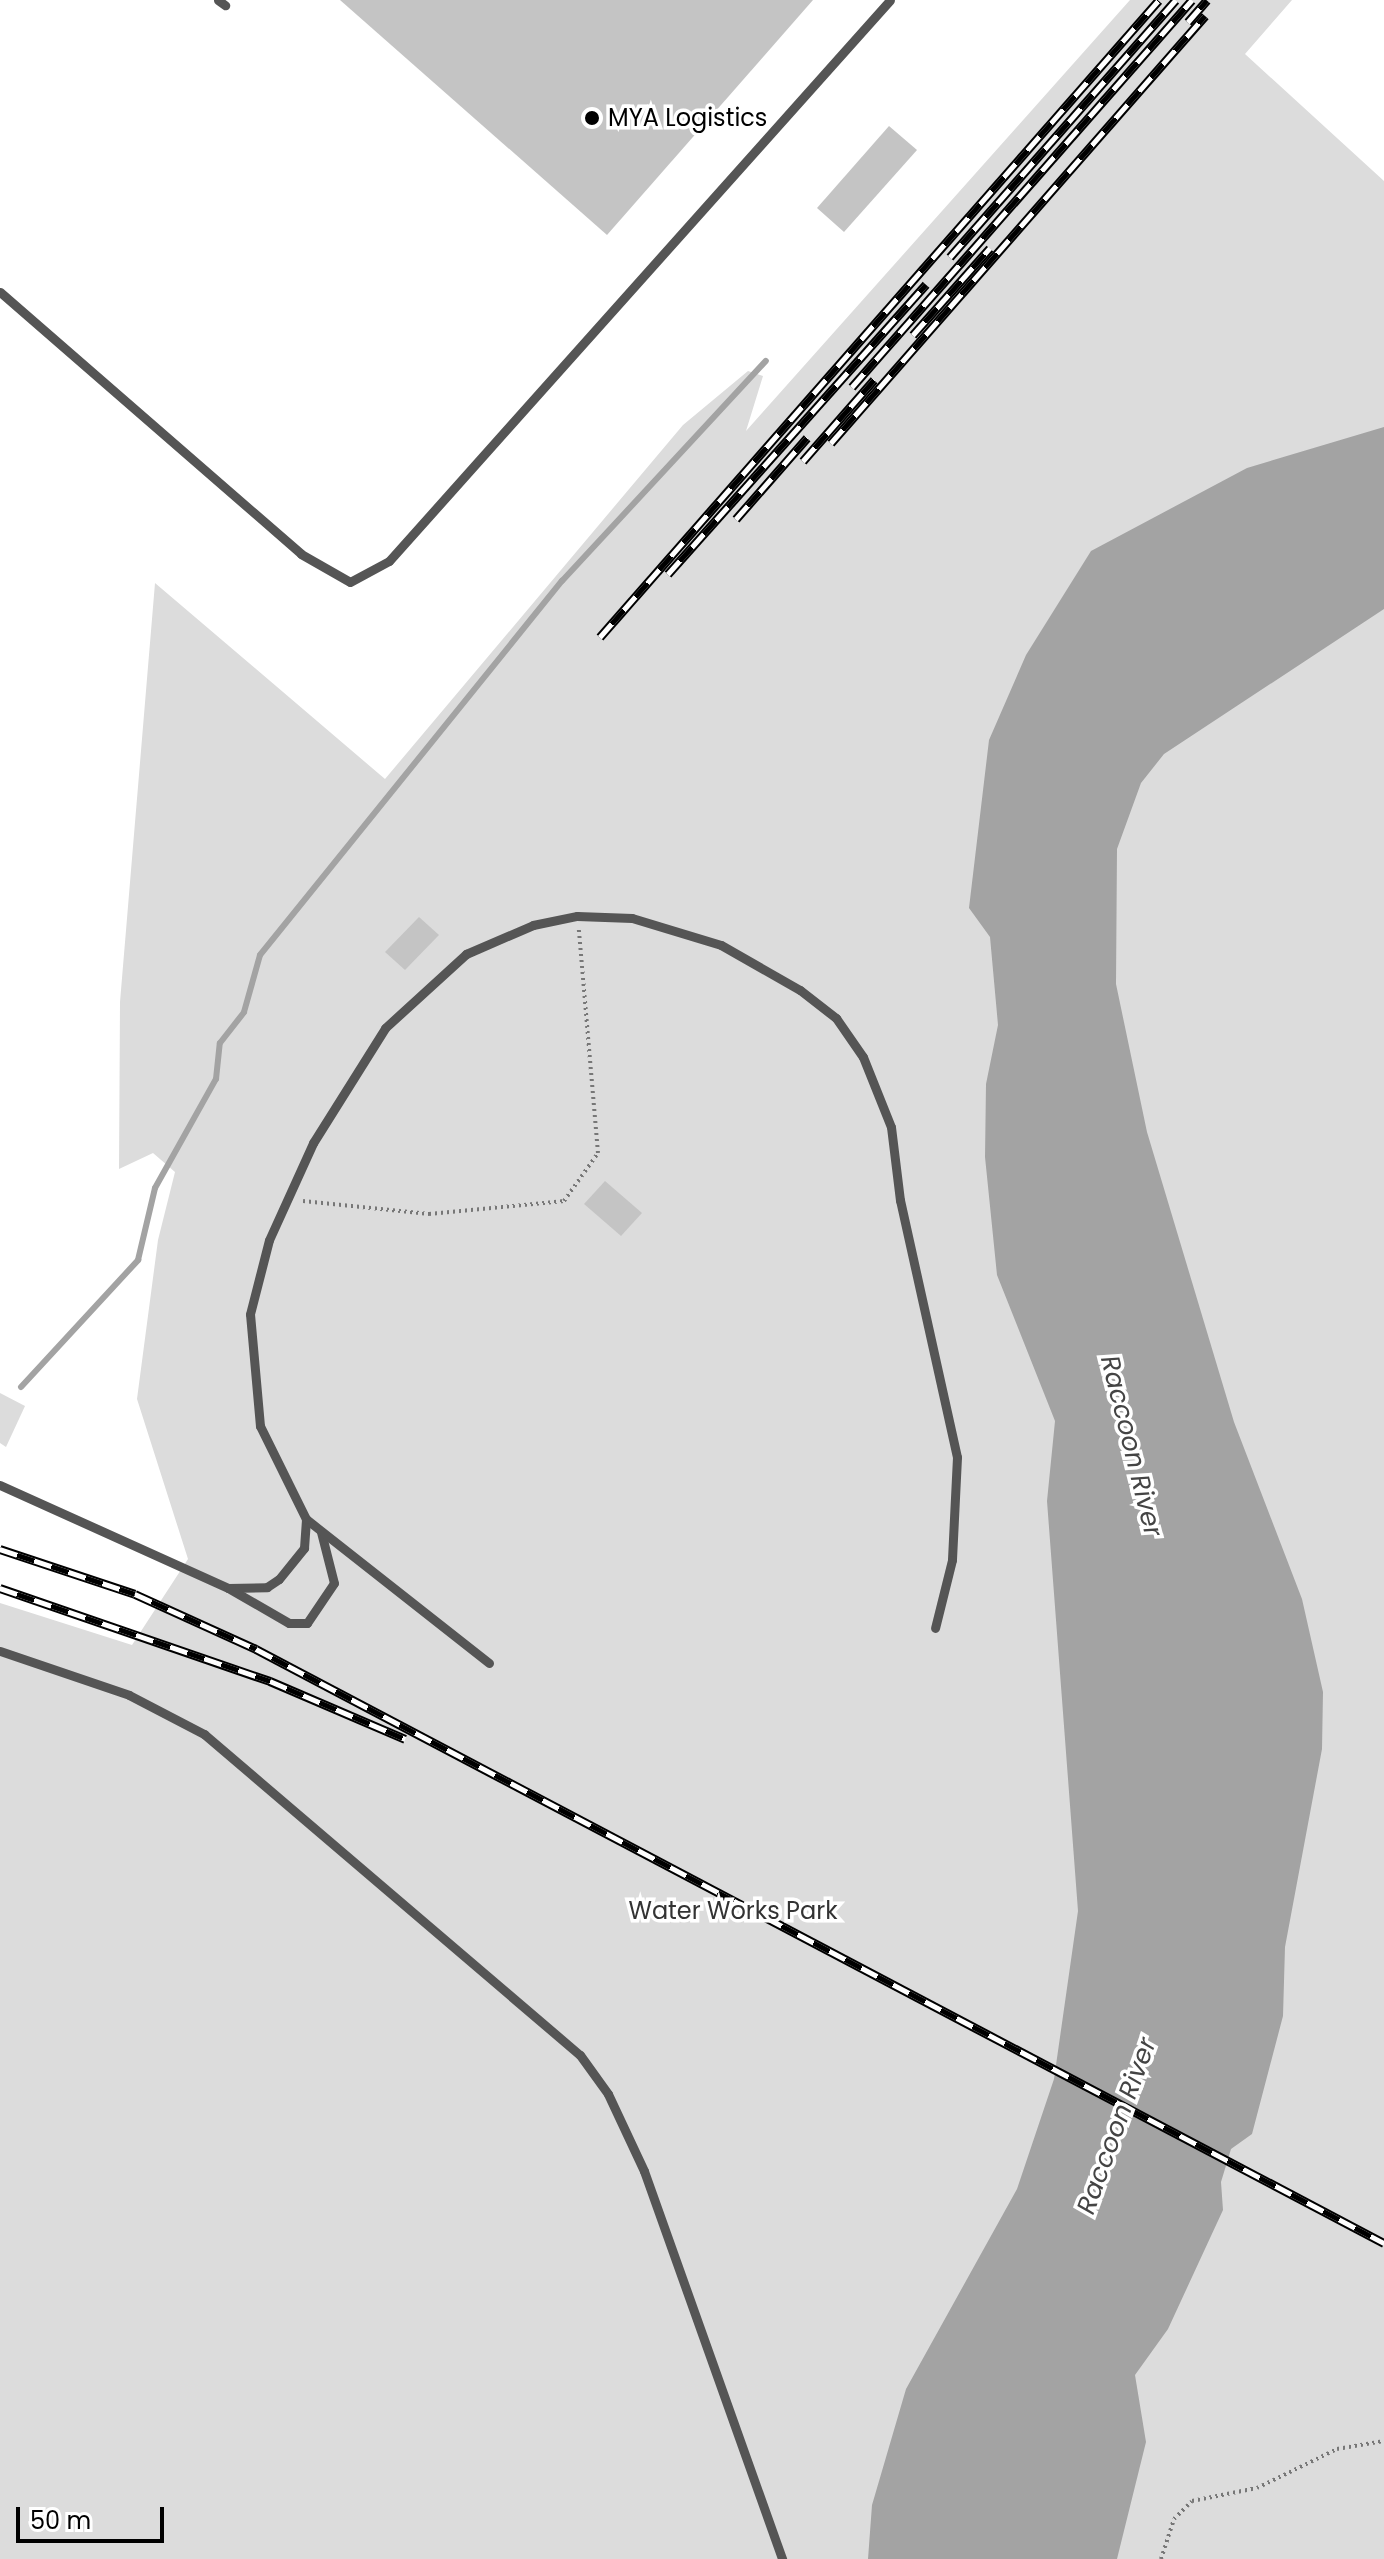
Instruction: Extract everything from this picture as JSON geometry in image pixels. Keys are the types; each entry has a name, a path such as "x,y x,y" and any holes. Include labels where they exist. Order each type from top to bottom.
{"lane":[{"path":"0,292 301,554 350,582 389,561 890,0"},
{"path":"489,1663 306,1519 260,1426 248,1352 257,1276 313,1143 408,1001 499,937 577,916 632,918 721,945 812,999 863,1057 891,1127 900,1200 957,1457 952,1560 935,1628"},
{"path":"0,1485 228,1588 289,1623 307,1623 334,1583 319,1529"},
{"path":"228,1588 279,1579 304,1548 306,1519"},
{"path":"0,1651 129,1695 204,1734 580,2055 608,2094 644,2171 782,2559"}],"path":[{"path":"288,1198 388,1214 564,1201 598,1153 577,916"},
{"path":"1161,2559 1174,2519 1192,2501 1257,2488 1337,2449 1384,2441"}],"green space":[{"name":"Water Works Park","path":"1130,0 1292,0 1245,54 1384,181 1384,2559 0,2559 0,1603 132,1645 188,1559 137,1399 158,1240 175,1172 153,1153 119,1169 120,1002 155,583 385,779 683,425 748,371 763,376 746,431"},
{"path":"0,1393 25,1406 6,1447 0,1443"}],"water":[{"name":"Raccoon River","path":"1384,427 1384,609 1164,754 1141,783 1117,849 1116,984 1147,1132 1234,1422 1302,1599 1323,1692 1322,1749 1285,1947 1283,2016 1252,2134 1231,2149 1221,2182 1223,2210 1168,2329 1135,2375 1146,2442 1117,2559 868,2559 872,2505 906,2389 1017,2189 1054,2079 1078,1911 1047,1501 1055,1421 997,1275 985,1157 986,1084 998,1025 990,937 969,908 989,740 1026,655 1091,551 1247,468"}],"building":[{"name":"MYA Logistics","path":"340,0 813,0 607,235"},
{"path":"889,126 917,150 844,232 817,208"},
{"path":"419,917 439,935 405,970 385,952"},
{"path":"605,1181 642,1213 621,1236 584,1204"}],"waterway":[{"path":"21,1387 138,1260 155,1188 216,1079 220,1043 244,1012 260,955 562,581 766,361"}],"railway":[{"path":"600,637 1159,0"},
{"path":"950,257 1176,0"},
{"path":"852,387 1192,0"},
{"path":"1188,22 1207,0"},
{"path":"831,443 1205,16"},
{"path":"913,335 990,248"},
{"path":"668,574 926,284"},
{"path":"803,461 874,380"},
{"path":"736,519 807,438"},
{"path":"0,1549 135,1594 256,1649 1384,2243"},
{"path":"0,1588 270,1681 405,1739"}],"place":[{"name":"MYA Logistics","path":"592,118"}]}
